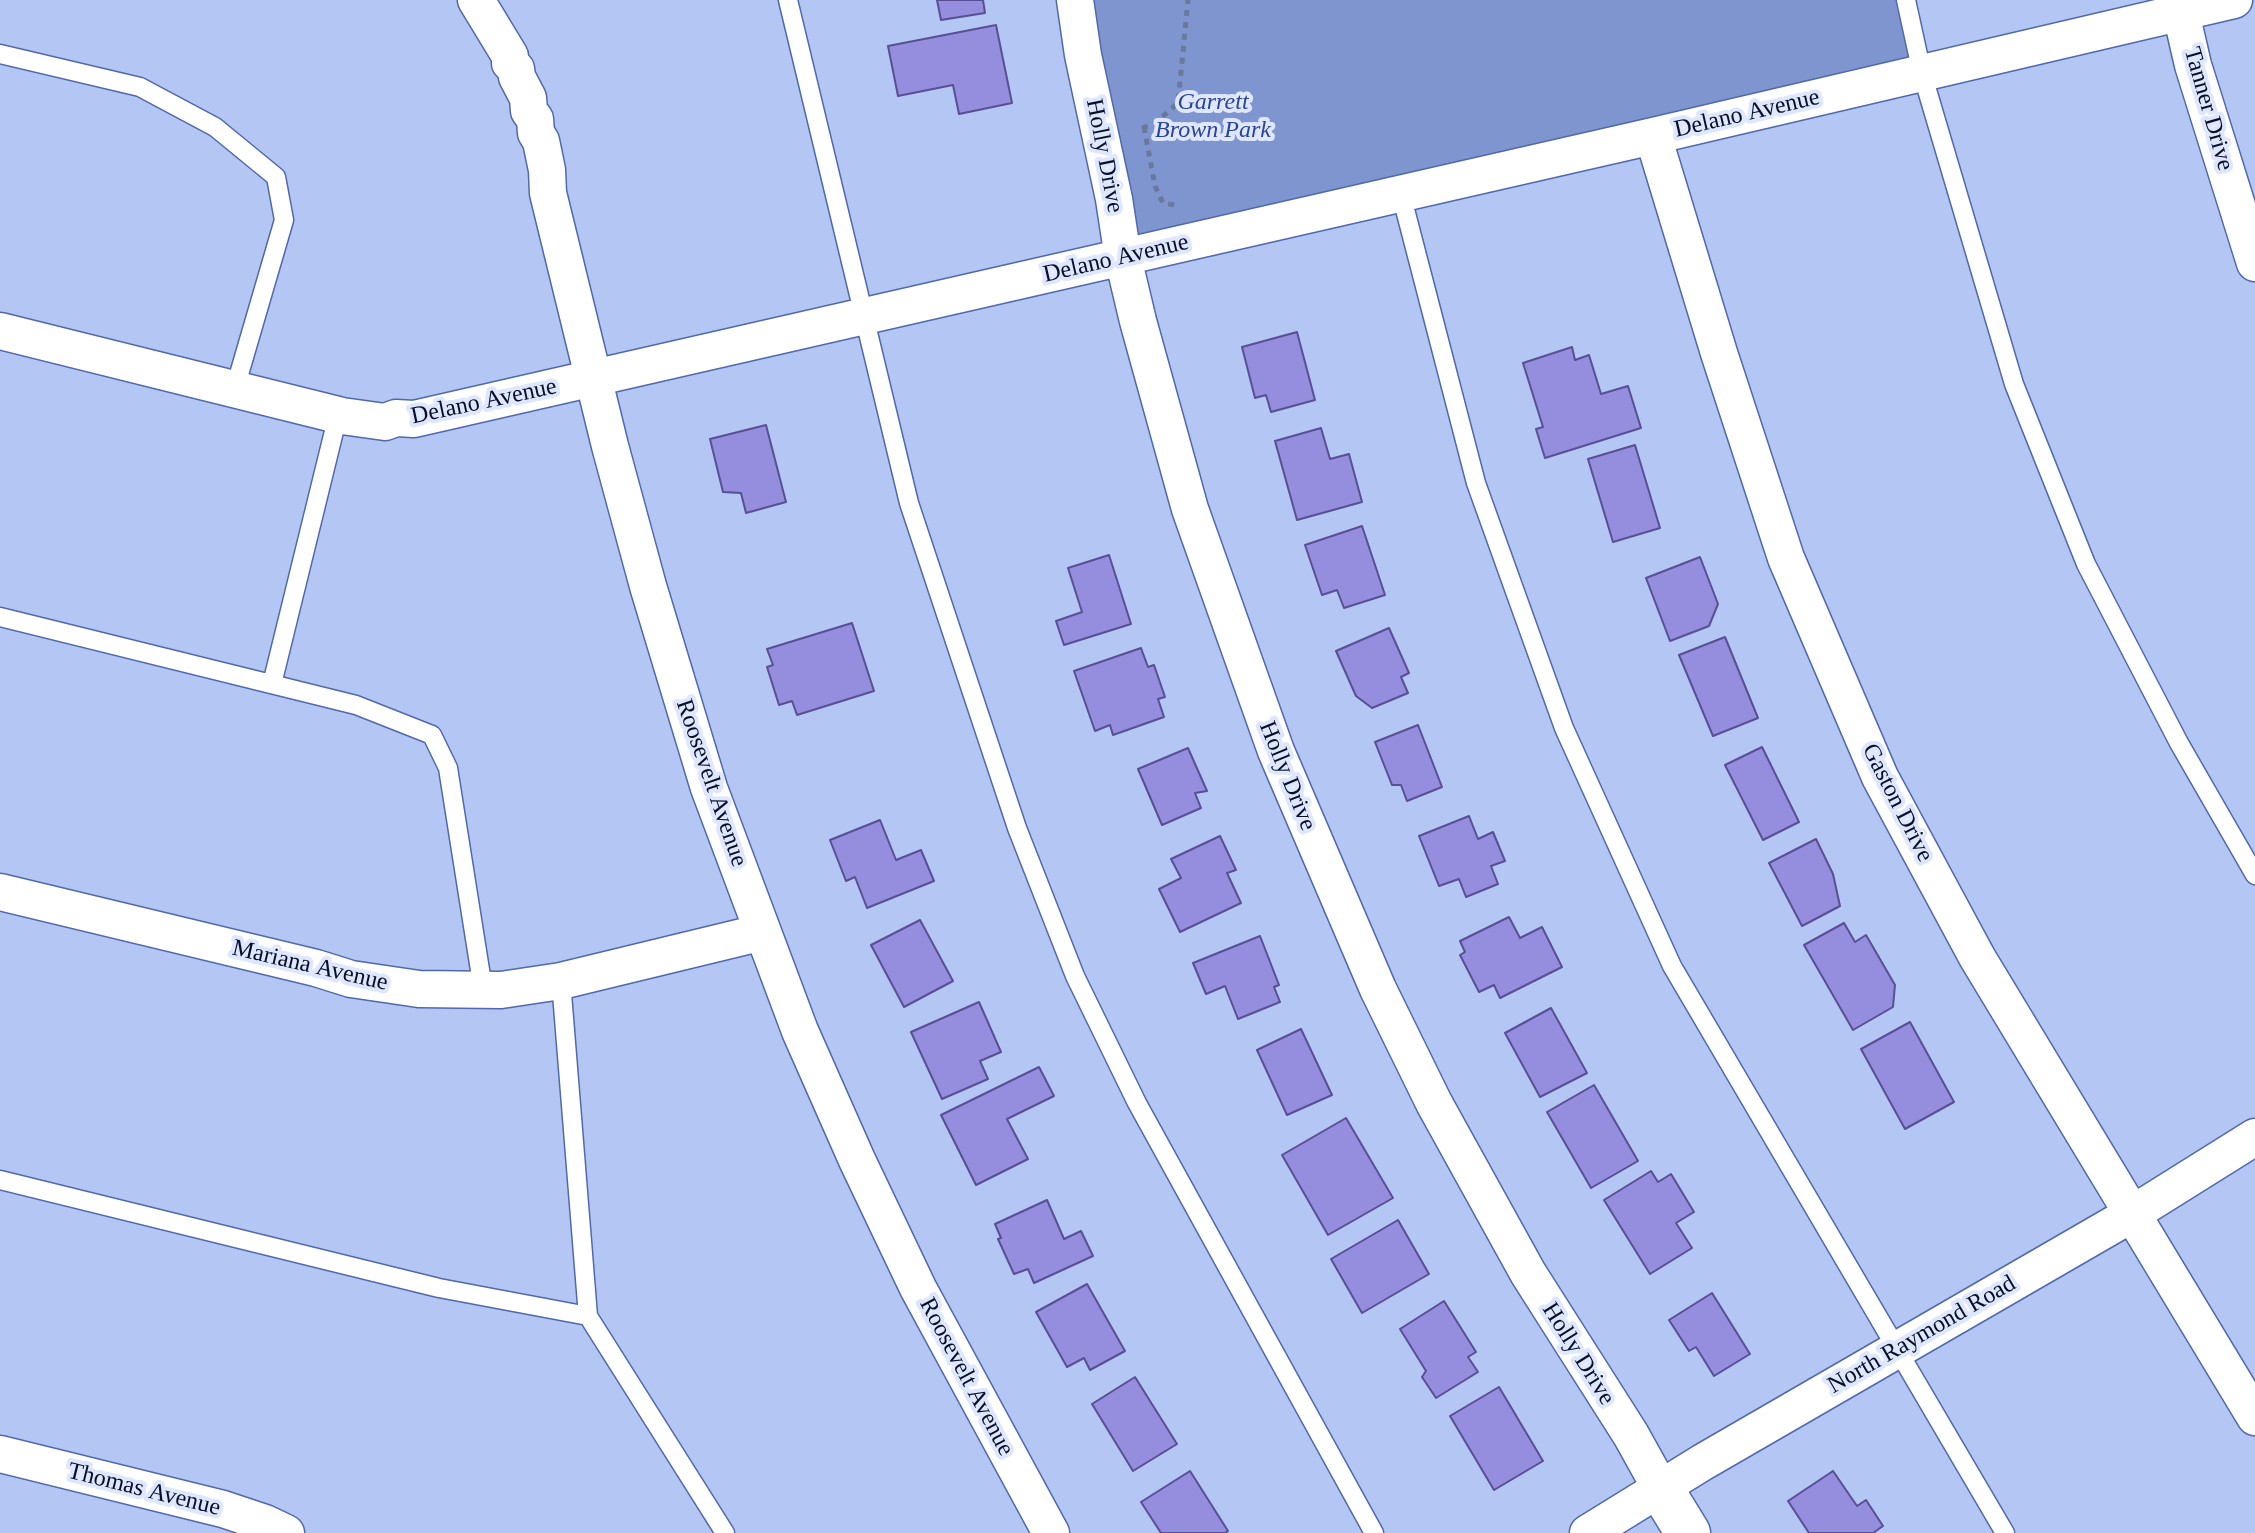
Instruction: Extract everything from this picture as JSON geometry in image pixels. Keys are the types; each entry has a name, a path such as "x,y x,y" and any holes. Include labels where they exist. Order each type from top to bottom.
{"street":[{"name":"Roosevelt Avenue","path":"476,0 510,56 510,63 516,69 528,98 529,111 535,119 547,170 548,193 593,378 687,721 800,1031 857,1160 951,1352 1051,1533"},
{"name":"Holly Drive","path":"1075,0 1123,258 1190,509 1276,751 1351,930 1427,1089 1495,1216 1661,1489"},
{"name":"Delano Avenue","path":"0,331 338,415 385,422 396,418 414,419 1653,136 1922,73 2180,6 2234,0"},
{"name":"Tanner Drive","path":"2180,6 2193,65 2255,263"},
{"name":"Gaston Drive","path":"1653,136 1786,558 1880,777 1977,957 2255,1417"},
{"name":"Mariana Avenue","path":"0,892 368,983 419,989 501,990 561,981 763,932"},
{"name":"North Raymond Road","path":"1588,1533 2132,1214 2255,1137"},
{"name":"Thomas Avenue","path":"0,1454 223,1509 286,1533"},
{"path":"1661,1489 1688,1533"}],"lane":[{"path":"788,0 909,503 1017,828 1075,976 1137,1103 1374,1533"},
{"path":"1906,0 1922,73 2014,384 2086,564 2179,743 2255,875"},
{"path":"0,54 140,87 215,127 276,177 284,220 235,388"},
{"path":"1401,194 1476,483 1564,728 1672,966 2005,1533"},
{"path":"272,684 338,415"},
{"path":"0,617 356,705 432,735 448,768 483,989"},
{"path":"561,981 588,1316 725,1533"},
{"path":"0,1180 439,1288 588,1316"}],"path":[{"path":"1100,135 1154,124 1178,103 1188,0"},
{"path":"1144,127 1155,186 1163,203 1181,206"}],"green space":[{"name":"Garrett Brown Park","path":"1076,0 1906,0 1921,67 1123,258"}],"building":[{"path":"937,0 983,0 985,13 941,20"},
{"path":"996,25 1012,103 959,114 953,85 898,96 888,46"},
{"path":"1297,332 1315,400 1271,412 1266,395 1255,398 1242,347"},
{"path":"1572,347 1575,360 1589,355 1601,394 1628,386 1641,428 1545,458 1536,429 1543,427 1523,363"},
{"path":"766,425 786,502 746,513 741,493 723,492 710,439"},
{"path":"1321,428 1330,459 1349,454 1362,502 1297,520 1275,441"},
{"path":"1635,445 1660,528 1613,542 1588,459"},
{"path":"1362,526 1385,595 1344,608 1337,590 1322,595 1305,545"},
{"path":"1109,555 1131,624 1064,645 1056,621 1082,612 1068,568"},
{"path":"1700,557 1718,604 1709,626 1670,641 1646,578"},
{"path":"852,623 874,691 797,715 792,701 779,705 767,667 773,665 767,649"},
{"path":"1389,628 1409,673 1401,677 1408,693 1372,708 1356,696 1336,651"},
{"path":"1725,637 1758,718 1713,736 1679,655"},
{"path":"1141,648 1148,667 1154,665 1165,697 1158,699 1164,717 1113,735 1110,725 1095,731 1074,671"},
{"path":"1418,725 1442,787 1407,801 1401,785 1392,785 1375,742"},
{"path":"1762,747 1799,822 1763,840 1725,765"},
{"path":"1188,748 1207,791 1195,793 1201,808 1162,825 1138,769"},
{"path":"1469,816 1478,839 1493,832 1505,861 1491,866 1498,884 1466,897 1459,879 1439,886 1419,836"},
{"path":"880,820 896,860 921,850 934,881 867,908 855,877 846,881 830,840"},
{"path":"1220,836 1236,870 1227,873 1241,903 1180,932 1159,889 1181,878 1171,859"},
{"path":"1816,839 1833,874 1840,906 1802,926 1769,863"},
{"path":"1509,917 1520,938 1542,927 1562,967 1500,998 1494,985 1479,992 1460,955 1465,952 1460,941"},
{"path":"920,920 953,981 904,1007 871,945"},
{"path":"1844,923 1855,942 1866,935 1895,985 1893,1007 1853,1030 1804,945"},
{"path":"1260,936 1279,985 1274,987 1280,1002 1238,1019 1225,986 1206,994 1193,963"},
{"path":"979,1002 1001,1052 980,1061 988,1079 942,1099 911,1032"},
{"path":"1551,1008 1587,1073 1540,1097 1505,1033"},
{"path":"1910,1022 1954,1102 1905,1129 1861,1049"},
{"path":"1301,1029 1332,1095 1287,1115 1257,1050"},
{"path":"1039,1067 1054,1096 1007,1119 1028,1159 976,1185 941,1115"},
{"path":"1594,1085 1638,1161 1591,1188 1547,1112"},
{"path":"1346,1118 1393,1198 1328,1235 1282,1155"},
{"path":"1651,1171 1658,1182 1671,1174 1694,1212 1676,1223 1692,1248 1650,1274 1604,1200"},
{"path":"1047,1200 1064,1239 1081,1231 1093,1256 1034,1283 1028,1269 1014,1274 998,1239 1001,1238 995,1224"},
{"path":"1398,1220 1429,1274 1362,1313 1331,1259"},
{"path":"1087,1284 1125,1351 1090,1370 1084,1358 1067,1367 1036,1312"},
{"path":"1712,1293 1750,1354 1714,1376 1696,1347 1689,1351 1669,1320"},
{"path":"1444,1301 1476,1352 1468,1357 1478,1372 1436,1398 1422,1377 1426,1371 1400,1329"},
{"path":"1135,1377 1177,1444 1133,1471 1092,1404"},
{"path":"1499,1387 1543,1461 1494,1490 1450,1416"},
{"path":"1190,1471 1228,1531 1225,1533 1161,1533 1141,1502"},
{"path":"1833,1471 1857,1506 1866,1500 1883,1526 1873,1533 1809,1533 1788,1501"}]}
